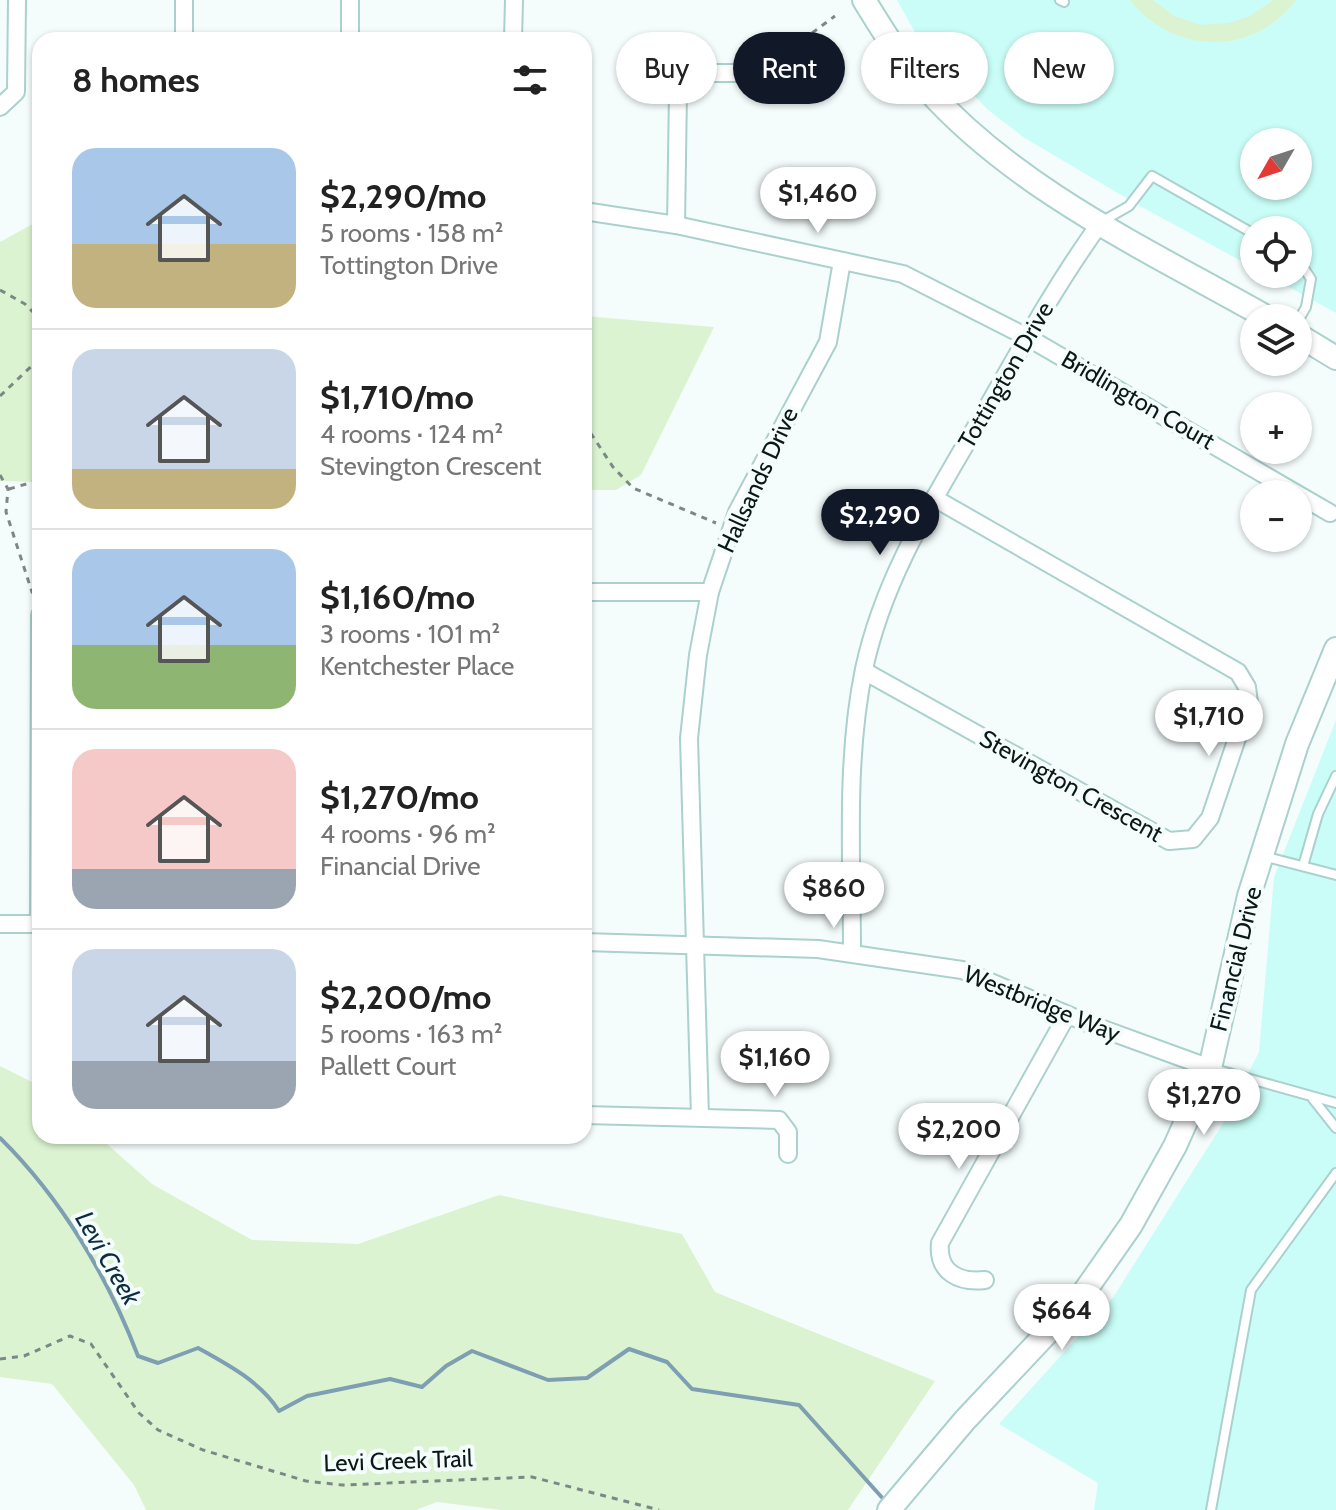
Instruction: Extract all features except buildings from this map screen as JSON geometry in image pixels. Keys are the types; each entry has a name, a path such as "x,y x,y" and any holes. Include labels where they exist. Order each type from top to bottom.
{"street":[{"path":"0,107 16,92 17,0"},
{"path":"184,0 184,32"},
{"path":"350,0 350,32"},
{"path":"513,32 514,0"},
{"path":"864,0 903,59 954,117 986,146 1101,222 1244,304"},
{"path":"676,225 678,91 683,73 733,73"},
{"name":"Bridlington Court","path":"592,212 676,225 903,274 1027,337 1330,513"},
{"name":"Tottington Drive","path":"852,953 852,767 864,671 886,592 934,498 1027,337 1101,222"},
{"name":"Hallsands Drive","path":"700,1117 689,738 698,655 710,592 731,529 768,448 828,342 842,261"},
{"path":"1312,343 1336,358"},
{"name":"Stevington Crescent","path":"864,671 1169,841 1193,839 1210,818 1249,703 1247,687 1238,672 934,498"},
{"path":"592,592 710,592"},
{"name":"Financial Drive","path":"889,1510 914,1478 1050,1331 1110,1258 1175,1146 1210,1068 1262,855 1297,744 1336,649"},
{"path":"0,924 32,924"},
{"name":"Westbridge Way","path":"592,942 852,953 962,970 1067,1015 1210,1068"},
{"path":"985,1280 965,1282 953,1275 941,1259 940,1243 1067,1015"},
{"path":"592,1115 779,1120 788,1132 788,1154"}],"lane":[{"path":"1101,222 1129,206 1152,176 1240,226"},
{"path":"1303,866 1318,814 1336,776"},
{"path":"1262,855 1336,875"},
{"path":"1210,1068 1312,1099 1336,1103"},
{"path":"1312,1099 1336,1128"},
{"path":"1211,1510 1251,1290 1336,1173"}],"path":[{"path":"813,32 835,16"},
{"path":"0,290 32,311"},
{"path":"0,396 32,366"},
{"path":"592,435 613,467 633,488 731,529"},
{"path":"0,475 8,489 6,512 32,592"},
{"path":"8,489 32,482"},
{"name":"Levi Creek Trail","path":"0,1359 24,1356 70,1336 78,1337 98,1353 139,1413 158,1430 203,1450 306,1481 342,1485 532,1477 659,1510"}],"shaded area":[{"path":"897,0 1336,0 1336,313 1290,288 1312,288 1312,216 1240,216 1240,260 1023,137 982,104 988,104 988,32 915,32"},
{"path":"1336,720 1336,1510 1094,1510 1098,1483 999,1424 1112,1299 1222,1125 1259,1052 1274,877"}],"green space":[{"path":"1130,0 1153,0 1174,16 1201,25 1229,23 1250,16 1273,0 1296,0 1278,19 1258,32 1236,40 1213,42 1190,39 1168,31 1148,18"},
{"path":"32,224 32,482 0,481 0,242"},
{"path":"592,317 714,327 641,475 616,490 592,490"},
{"path":"0,1066 32,1082 32,1144 107,1144 152,1184 252,1240 358,1244 499,1195 682,1234 715,1292 935,1381 848,1510 501,1510 437,1502 416,1510 146,1510 134,1485 52,1384 0,1377"}],"waterway":[{"name":"Levi Creek","path":"0,1138 43,1186 81,1240 112,1297 138,1356 158,1363 198,1348 253,1383 279,1411 307,1396 390,1379 422,1387 446,1366 472,1351 548,1380 587,1378 629,1349 667,1362 692,1389 799,1405 886,1502"}]}
